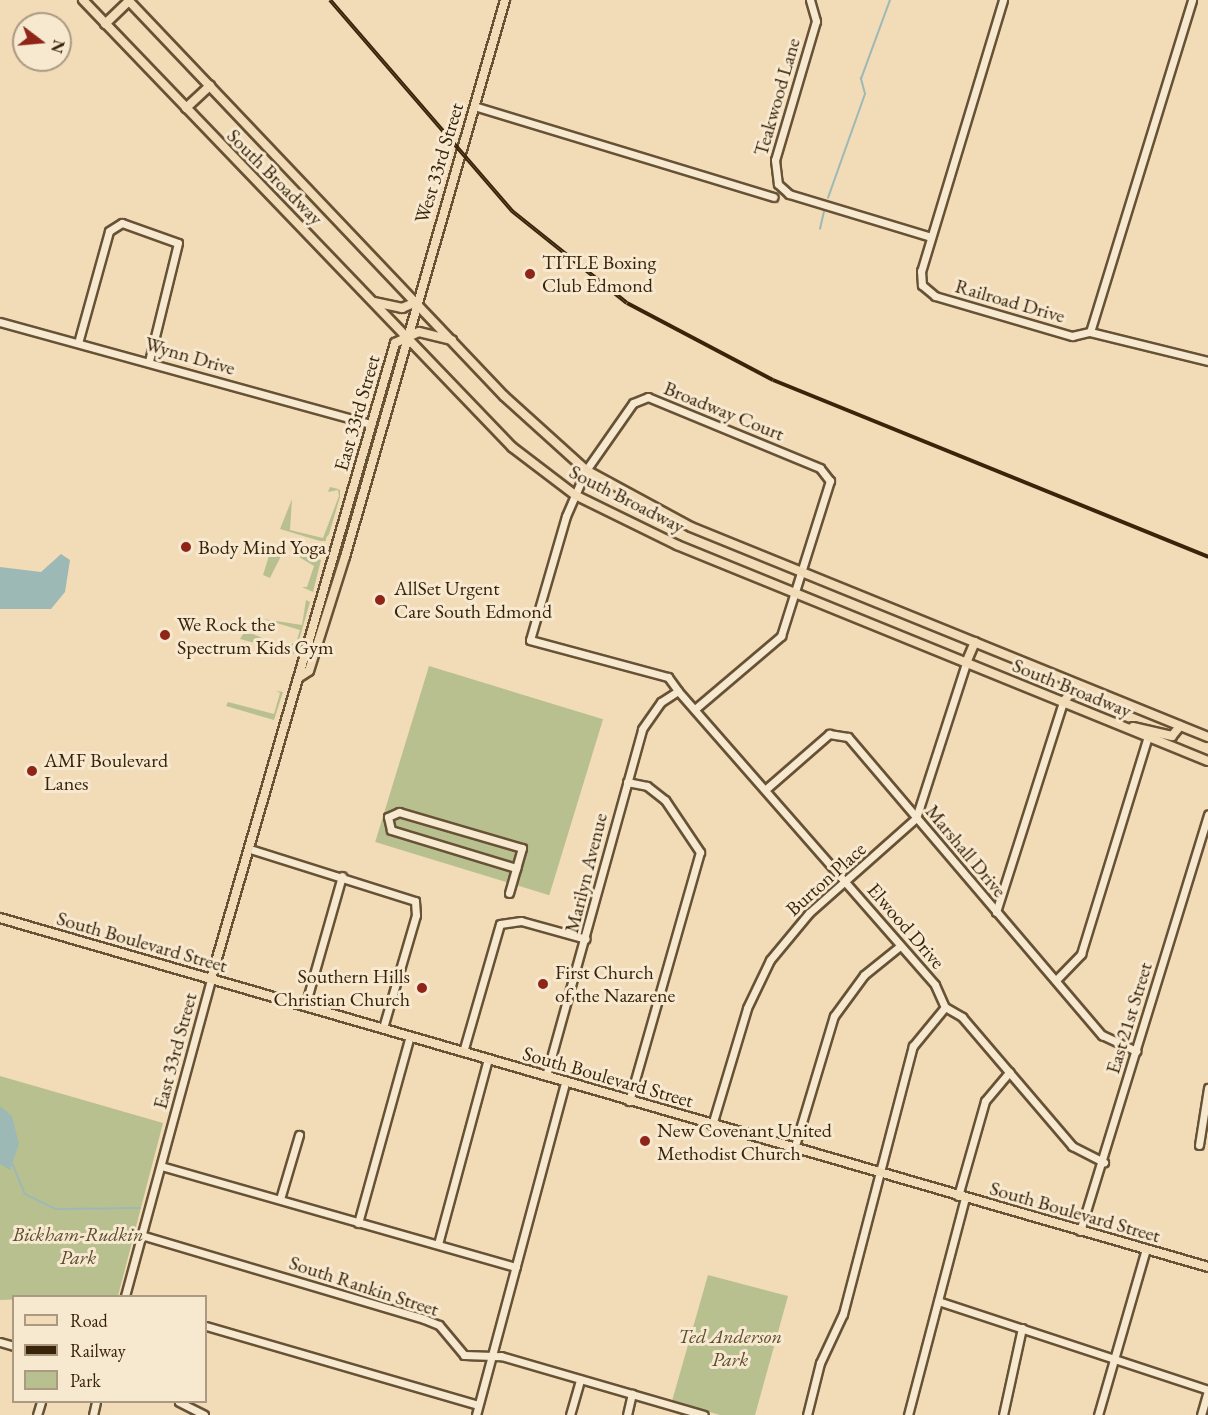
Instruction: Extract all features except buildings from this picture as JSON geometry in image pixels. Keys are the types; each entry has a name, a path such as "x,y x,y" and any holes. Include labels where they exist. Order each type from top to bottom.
{"main road":[{"name":"South Broadway","path":"83,0 512,447 575,495 644,530 796,594 1208,761"},
{"name":"South Broadway","path":"129,0 414,303 532,424 586,470 653,509 804,573 1208,737"},
{"path":"105,24 129,0"},
{"name":"West 33rd Street","path":"405,335 505,0"},
{"path":"186,108 210,86"},
{"path":"374,302 402,308 414,303"},
{"path":"405,335 423,333 452,340"},
{"name":"East 33rd Street","path":"211,980 301,676 395,343 405,335"},
{"name":"East 33rd Street","path":"301,676 309,671 345,557 406,353 405,335"},
{"path":"966,663 975,642"},
{"path":"1063,702 1072,692 1117,701"},
{"path":"1115,723 1172,736 1180,726"},
{"name":"South Boulevard Street","path":"0,918 879,1174 1208,1267"}],"street":[{"name":"Teakwood Lane","path":"810,0 816,21 775,160 778,184 789,194 932,237"},
{"path":"932,237 1003,0"},
{"path":"1090,332 1192,0"},
{"path":"474,106 774,197"},
{"path":"78,343 109,231 122,223 178,243 149,362"},
{"name":"Railroad Drive","path":"932,237 921,271 923,288 1072,336 1090,332 1208,361"},
{"name":"Wynn Drive","path":"0,322 371,424"},
{"name":"Broadway Court","path":"530,640 575,495 586,470 633,402 648,397 820,468 830,486 796,594"},
{"path":"695,710 781,636 796,594"},
{"name":"Elwood Drive","path":"530,640 660,673 766,789 935,985 945,1007"},
{"name":"Burton Place","path":"712,1125 756,985 780,945 916,818 966,663"},
{"name":"Marilyn Avenue","path":"546,1076 586,939 627,782 648,717 678,691"},
{"path":"996,912 1063,702"},
{"name":"Marshall Drive","path":"766,789 837,732 848,737 1102,1035 1136,1051"},
{"path":"1056,979 1075,965 1084,946 1148,736"},
{"path":"627,782 647,786 665,800 699,852 629,1101"},
{"path":"509,893 522,849 399,812 388,817 391,830 516,868"},
{"name":"East 21st Street","path":"1080,1231 1104,1162 1208,814"},
{"path":"250,849 409,896 417,905 383,1028"},
{"path":"305,1006 342,876"},
{"path":"463,1052 500,924 521,921 586,939"},
{"path":"794,1149 834,1016 864,975 900,946"},
{"name":"East 33rd Street","path":"125,1295 211,980"},
{"path":"807,1415 820,1362 843,1314 913,1046 945,1007 962,1017 1072,1146 1104,1162"},
{"path":"358,1223 410,1036"},
{"path":"438,1244 488,1059"},
{"path":"908,1415 985,1101 1009,1072"},
{"path":"476,1415 565,1082"},
{"path":"1199,1145 1208,1088"},
{"path":"280,1198 299,1135"},
{"path":"161,1166 516,1267"},
{"name":"South Rankin Street","path":"141,1235 424,1319 439,1325 464,1356 491,1357 580,1379 704,1415"},
{"path":"1098,1415 1146,1249"},
{"path":"938,1300 1208,1391 1201,1415"},
{"path":"207,1326 478,1405"},
{"path":"1003,1415 1022,1328"},
{"path":"570,1415 580,1379"},
{"path":"627,1415 633,1395"},
{"path":"183,1403 204,1415"}],"green space":[{"path":"330,487 340,490 340,497 326,541 280,529 292,499 290,530 323,538 339,496 338,490 328,492"},
{"path":"272,546 283,552 270,578 263,575"},
{"path":"295,551 321,560 313,592 302,587 307,587 314,566 294,554 291,559"},
{"path":"306,600 310,602 295,654 240,639 243,634 253,634 281,646 296,643 300,630 263,619 302,625"},
{"path":"429,666 603,719 549,895 375,842"},
{"path":"276,691 283,692 274,720 226,706 228,702 274,714 280,693"},
{"name":"Bickham-Rudkin Park","path":"0,1076 163,1123 118,1295 12,1295 12,1300 0,1300"},
{"name":"Ted Anderson Park","path":"708,1275 788,1296 755,1415 720,1415 672,1401"}],"water":[{"path":"61,554 70,560 65,592 51,609 0,609 0,567 41,572"},
{"path":"0,1106 12,1116 19,1144 10,1170 0,1164"}],"waterway":[{"path":"828,198 865,94 861,79 890,0"},
{"path":"820,229 824,212"},
{"path":"13,1164 25,1194 56,1209 140,1208"}],"railway":[{"path":"330,0 512,211 627,303 773,380 1208,557"}],"place":[{"name":"TITLE Boxing Club Edmond","path":"530,274"},
{"name":"Body Mind Yoga","path":"186,547"},
{"name":"AllSet Urgent Care South Edmond","path":"380,600"},
{"name":"We Rock the Spectrum Kids Gym","path":"165,635"},
{"name":"AMF Boulevard Lanes","path":"32,771"},
{"name":"First Church of the Nazarene","path":"543,984"},
{"name":"Southern Hills Christian Church","path":"422,988"},
{"name":"New Covenant United Methodist Church","path":"645,1141"}]}
